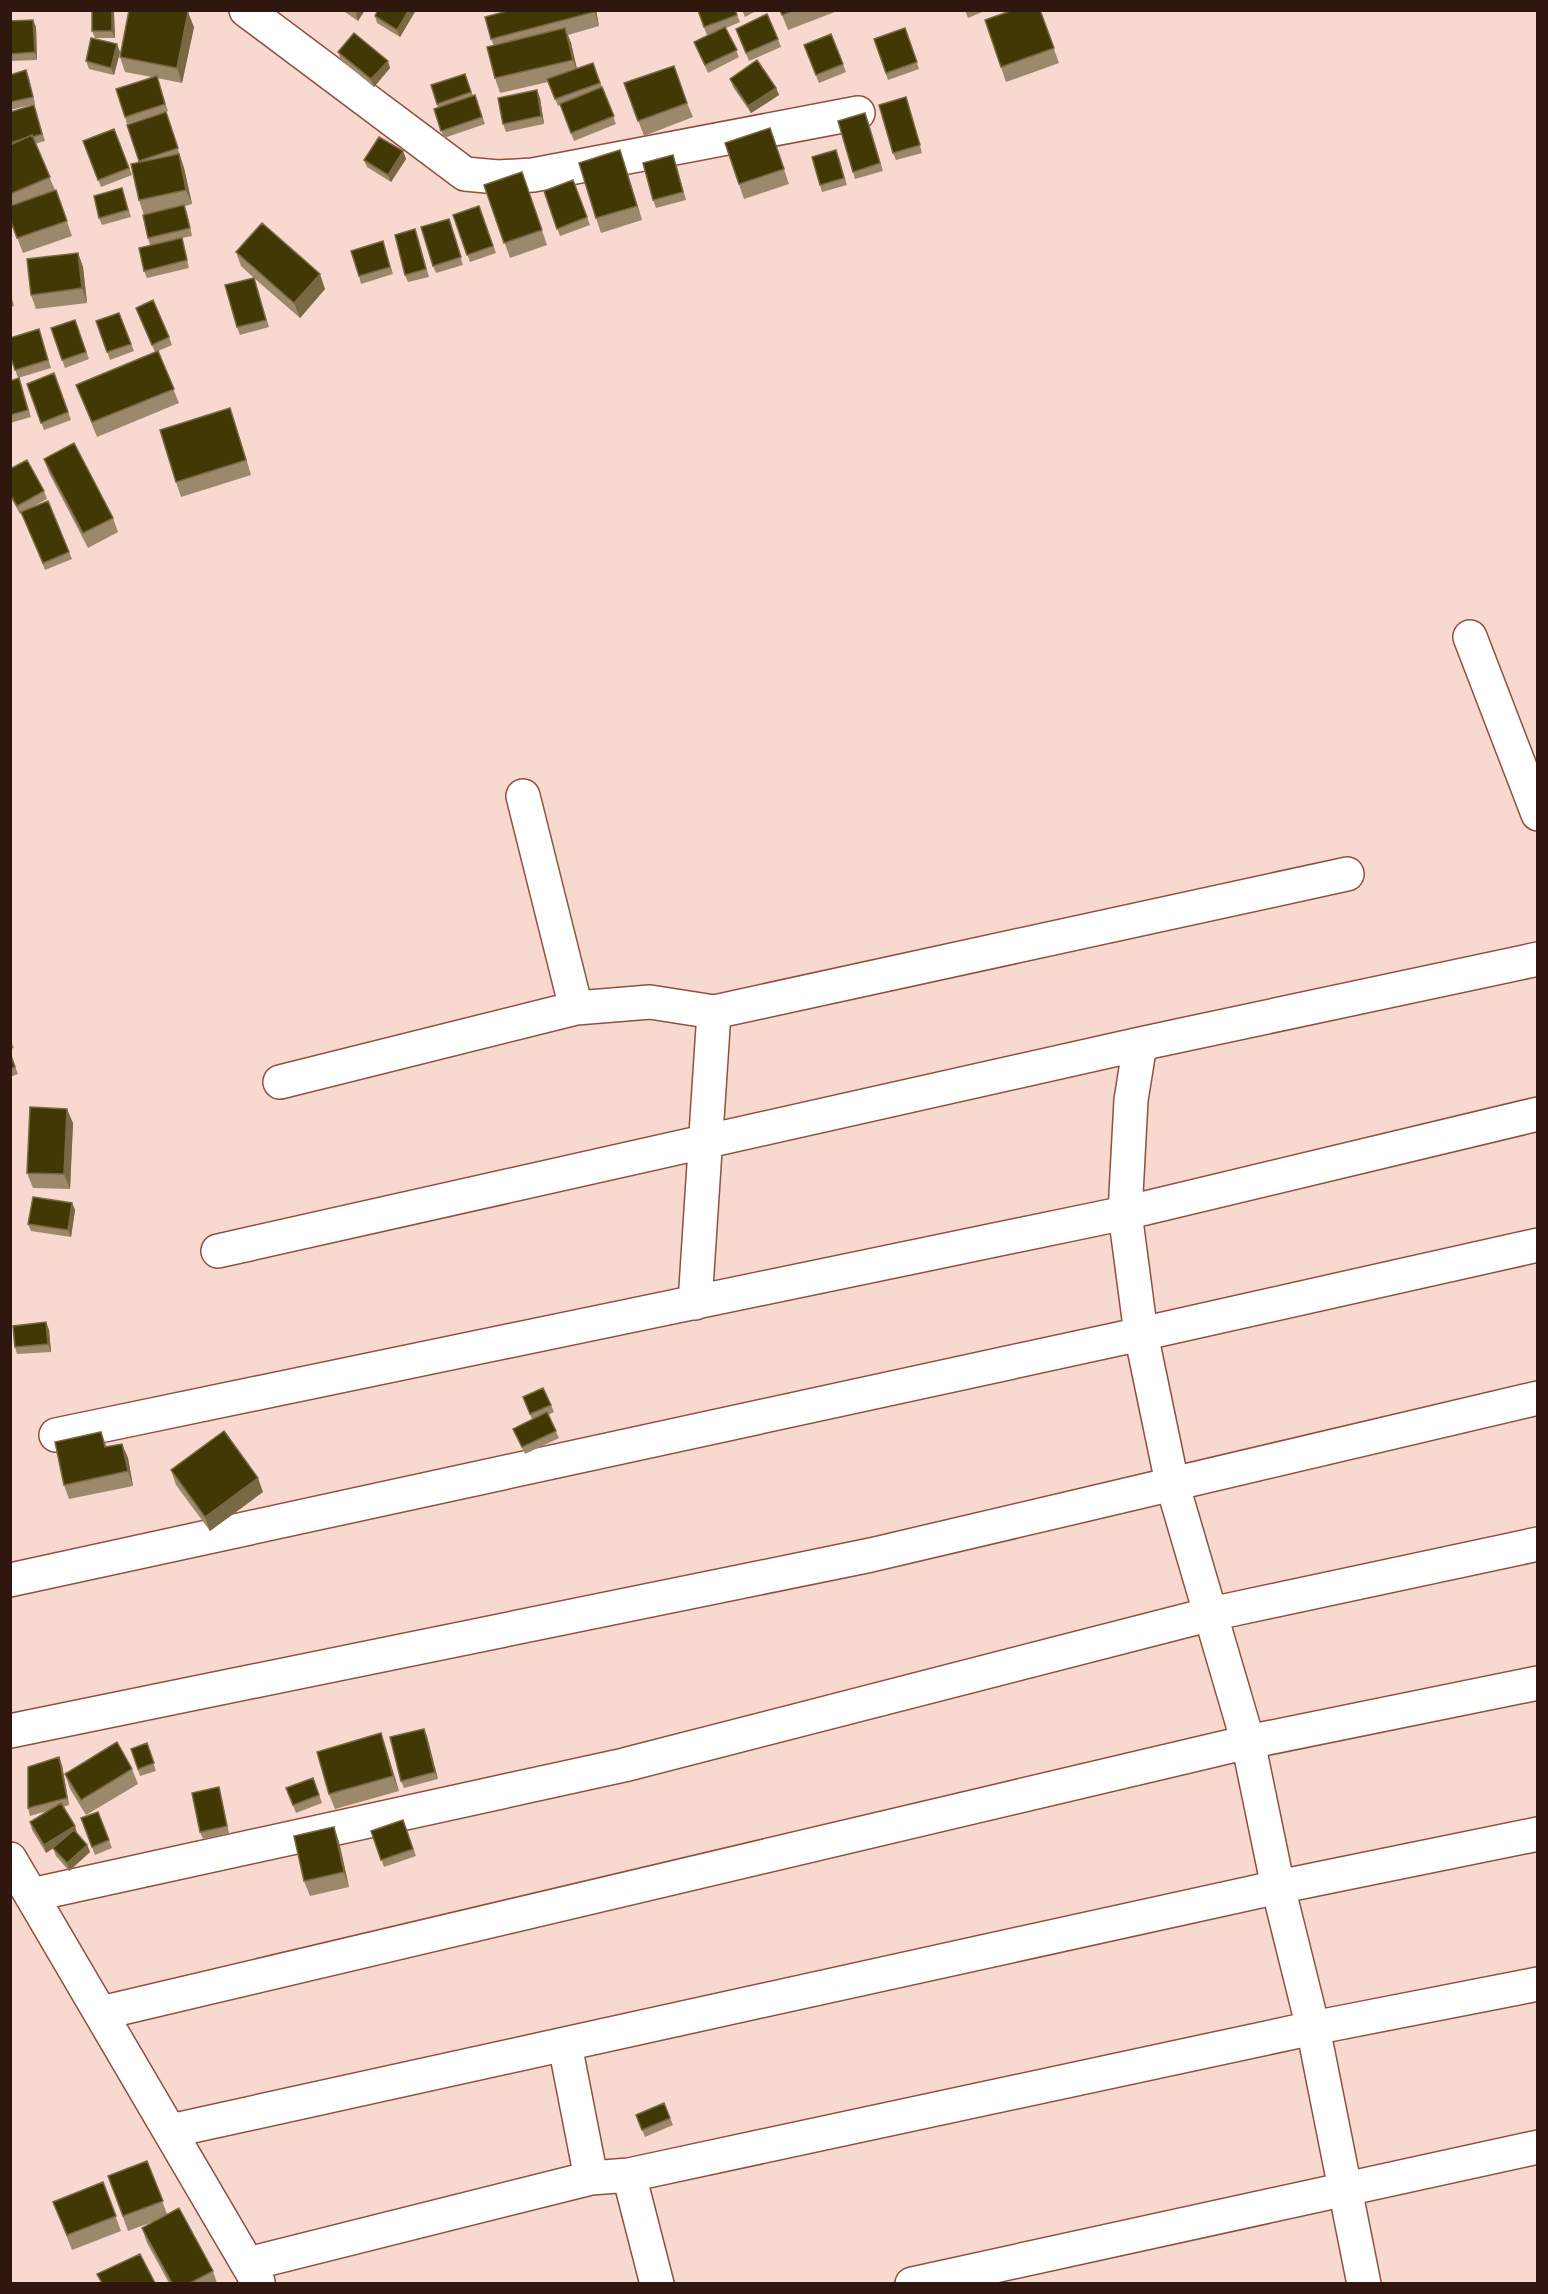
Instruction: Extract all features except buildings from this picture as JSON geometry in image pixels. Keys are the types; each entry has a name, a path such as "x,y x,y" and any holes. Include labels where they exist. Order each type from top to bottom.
{"street":[{"path":"246,10 465,174 498,177 533,175 858,113"},
{"path":"1470,637 1538,814"},
{"path":"523,796 576,1008"},
{"path":"280,1082 576,1008 650,1002 714,1012 1347,874"},
{"path":"218,1251 1140,1044 1538,959"},
{"path":"695,1303 714,1012"},
{"path":"1140,1044 1131,1100 1125,1213 1141,1334 1172,1483 1248,1742 1278,1887 1313,2028 1364,2283"},
{"path":"56,1436 1125,1213 1538,1114"},
{"path":"10,1580 1141,1334 1538,1245"},
{"path":"10,1731 871,1555 1538,1398"},
{"path":"31,1894 624,1766 1211,1614 1538,1545"},
{"path":"101,2013 1248,1742 1538,1683"},
{"path":"170,2132 1278,1887 1538,1834"},
{"path":"10,1859 253,2274 591,2178 629,2175 1313,2028 1538,1984"},
{"path":"565,2045 591,2178"},
{"path":"912,2283 1538,2146"},
{"path":"629,2175 657,2283"}]}
